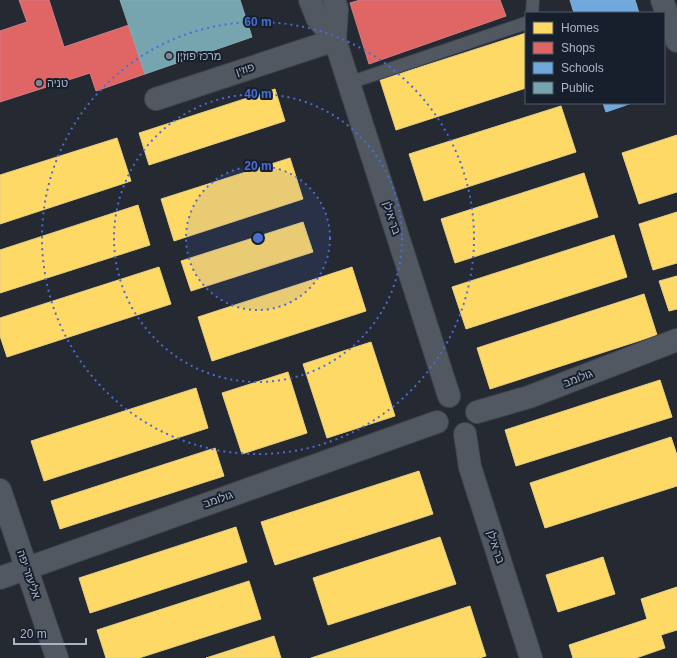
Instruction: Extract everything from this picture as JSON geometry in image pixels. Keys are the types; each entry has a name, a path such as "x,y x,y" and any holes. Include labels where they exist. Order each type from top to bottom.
{"street":[{"name":"בר אילן","path":"310,0 317,18 335,40 449,396"},
{"name":"בר אילן","path":"334,0 338,9 335,40"},
{"path":"662,0 677,41"},
{"name":"פוזין","path":"156,99 335,40"},
{"name":"גולומב","path":"477,412 529,397 677,340"},
{"path":"455,395 470,399 477,412 476,422 473,429 466,434 451,436 440,428 436,422 436,410 440,403 449,396 455,395"},
{"name":"גולומב","path":"0,578 27,567 436,422"},
{"name":"בר אילן","path":"466,434 470,468 531,658"},
{"name":"אליעזר יפה","path":"0,490 57,658"}],"lane":[{"path":"532,12 533,0"},
{"path":"349,83 525,23"}],"building: Homes":[{"path":"525,33 525,88 396,130 380,80"},
{"path":"275,89 285,121 149,165 139,133"},
{"path":"561,106 576,152 424,201 409,154"},
{"path":"677,135 677,192 639,204 622,153"},
{"path":"117,138 131,181 0,224 0,175"},
{"path":"290,158 303,199 174,241 161,199"},
{"path":"584,173 598,217 455,263 441,219"},
{"path":"138,205 150,245 0,293 0,250"},
{"path":"677,212 677,263 653,270 639,224"},
{"path":"303,222 313,252 191,291 181,261"},
{"path":"614,235 627,277 466,329 452,287"},
{"path":"159,267 171,304 7,357 0,336 0,318"},
{"path":"352,267 366,311 212,361 198,317"},
{"path":"677,276 677,309 669,311 659,281"},
{"path":"644,294 657,335 490,389 477,348"},
{"path":"371,342 395,416 327,438 303,364"},
{"path":"288,372 307,433 242,454 222,393"},
{"path":"660,380 672,417 516,466 505,430"},
{"path":"196,388 208,428 44,481 31,441"},
{"path":"671,437 677,455 677,486 545,528 530,483"},
{"path":"215,448 224,476 60,529 51,501"},
{"path":"419,471 433,514 275,565 261,522"},
{"path":"236,527 247,562 90,613 79,578"},
{"path":"440,537 456,584 328,625 313,578"},
{"path":"603,557 615,594 558,612 546,575"},
{"path":"249,581 261,619 139,658 106,658 97,630"},
{"path":"677,587 677,630 661,635 665,648 636,658 573,658 569,645 647,619 641,599"},
{"path":"470,606 486,656 479,658 311,658"},
{"path":"274,636 281,658 206,658"}],"building: Shops":[{"path":"19,0 49,0 64,47 129,25 145,74 96,91 90,73 0,102 0,31 27,22"},
{"path":"360,0 500,0 506,16 369,64 350,3"}],"building: Schools":[{"path":"570,0 635,0 639,12 574,12"},
{"path":"603,104 629,104 606,112"}],"building: Public":[{"name":"מרכז פוזין","path":"120,0 240,0 252,37 145,74"}],"place":[{"name":"מרכז פוזין","path":"169,56"},
{"name":"טניה","path":"39,83"}]}
